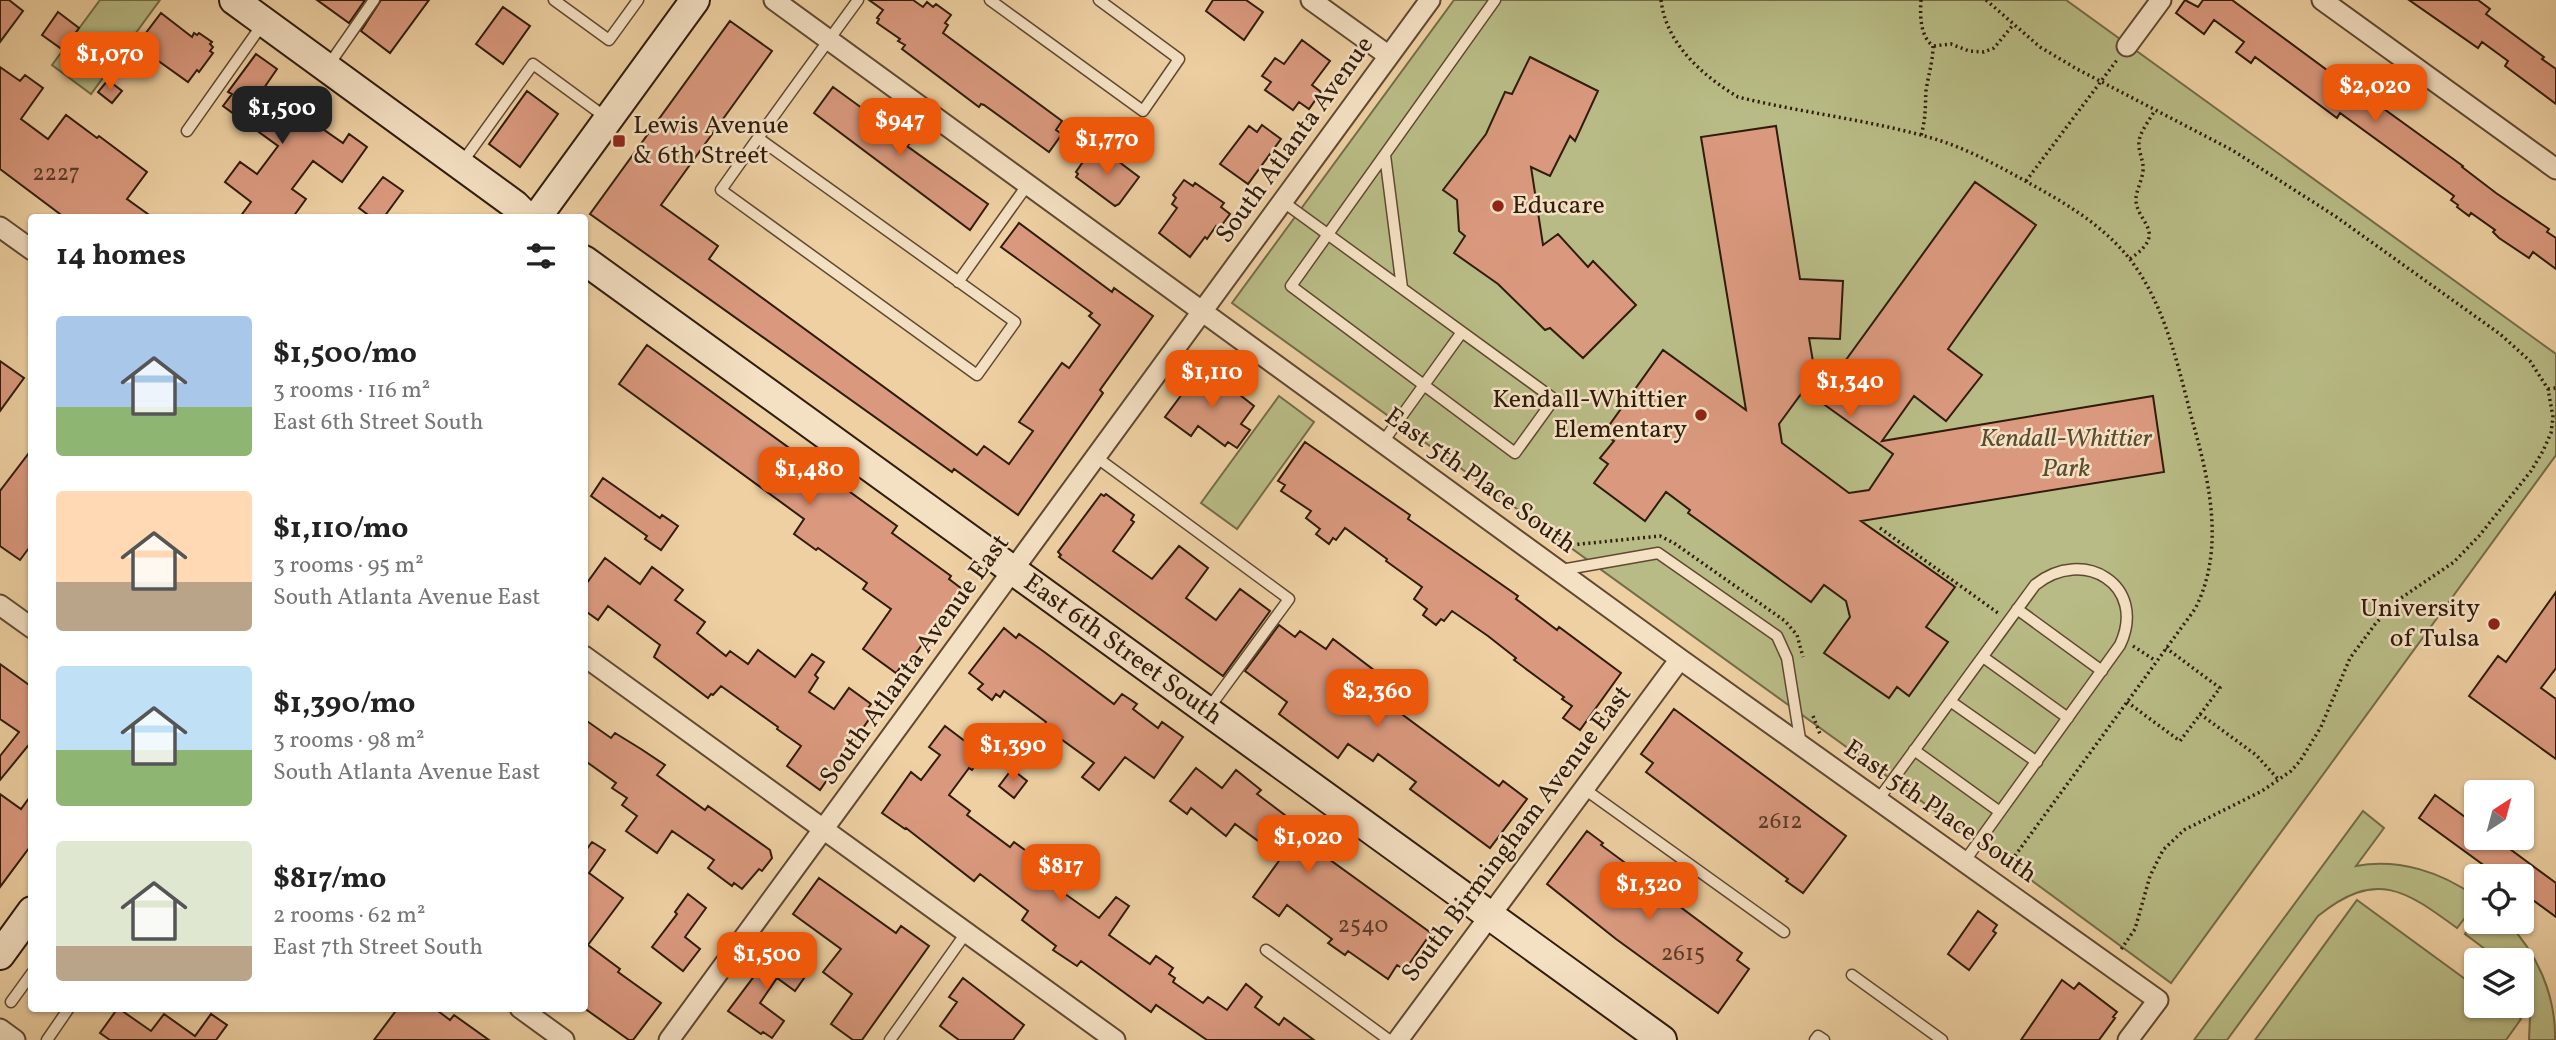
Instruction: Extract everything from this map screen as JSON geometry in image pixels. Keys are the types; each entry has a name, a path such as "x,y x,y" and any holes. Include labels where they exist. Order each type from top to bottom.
{"street":[{"path":"234,0 524,214"},
{"path":"539,214 695,0"},
{"name":"East 5th Place South","path":"774,0 1680,659 2158,1000 2128,1040"},
{"path":"1311,0 1389,56"},
{"name":"South Atlanta Avenue","path":"1203,311 1430,0"},
{"path":"2123,52 2161,0"},
{"path":"2322,0 2556,169"},
{"path":"0,227 28,247"},
{"name":"East 6th Street South","path":"588,263 1662,1040"},
{"name":"South Atlanta Avenue East","path":"669,1040 1203,311"},
{"path":"0,605 28,625"},
{"path":"588,659 1115,1040"},
{"name":"South Birmingham Avenue East","path":"1398,1040 1680,659"},
{"path":"0,955 28,920"},
{"path":"526,1012 564,1040"},
{"path":"0,1029 15,1040"}],"lane":[{"path":"327,68 374,0"},
{"path":"554,0 609,40 638,0"},
{"path":"758,138 1015,322 976,376 721,190 758,138 829,39 858,0"},
{"path":"990,0 1143,111 1179,59 1099,0"},
{"path":"1282,201 1329,234 1553,398 1515,453 1291,286 1329,234 1495,0"},
{"path":"187,131 264,22"},
{"path":"460,165 533,64 608,119"},
{"path":"1385,155 1402,288"},
{"path":"958,282 1028,184"},
{"path":"1382,442 1462,332"},
{"path":"1096,457 1289,599 1206,711"},
{"path":"1558,570 1658,553 1777,636 1787,658 1801,745"},
{"path":"1878,800 2035,585 2063,569 2089,570 2105,576 2123,597 2128,622 2123,638 1964,862"},
{"path":"2017,609 2102,671"},
{"path":"1983,657 2068,718"},
{"path":"1950,701 2037,762"},
{"path":"1914,750 2000,812"},
{"path":"1583,787 1784,932"},
{"path":"890,1040 966,933"},
{"path":"1266,950 1389,1040"},
{"path":"1852,975 1942,1040"},
{"path":"10,1002 28,978"},
{"path":"47,1040 66,1012"},
{"path":"1815,1040 1818,1035 1824,1040"}],"path":[{"path":"1661,0 1671,31 1696,67 1716,84 1738,97 1922,136 1969,152 2080,212 2129,259 2155,302 2172,347 2196,435 2211,512 2213,540 2201,597 2157,662 2006,868"},
{"path":"1921,0 1920,18 1924,35 1933,46 1951,44 1969,51 1984,51 1994,48 2013,25"},
{"path":"1986,0 2040,47 2232,150 2335,216 2500,334 2530,361 2548,389 2553,418 2551,433 2531,471 2479,536 2454,562 2401,598 2376,624 2350,658 2309,750 2291,771 2262,791 2184,830 2173,839 2154,865 2146,886 2140,918 2120,951"},
{"path":"1922,136 1933,46"},
{"path":"2025,181 2123,52"},
{"path":"2129,259 2146,245 2149,234 2147,223 2136,201 2144,162 2139,145 2140,137 2155,110"},
{"path":"2548,389 2556,388"},
{"path":"1880,528 1998,613"},
{"path":"2123,638 2157,662"},
{"path":"2127,702 2180,741 2220,688 2166,648"},
{"path":"2200,714 2256,755 2278,779"}],"green space":[{"path":"100,0 160,0 91,94 52,65"},
{"name":"Kendall-Whittier Park","path":"1454,0 2066,0 2556,354 2556,455 2171,983 2027,877 2006,868 2000,858 1232,303"},
{"path":"1279,396 1314,422 1237,529 1201,503"},
{"path":"2363,811 2384,828 2356,866 2388,864 2419,869 2464,889 2464,919 2457,928 2422,903 2390,890 2374,889 2338,901 2318,916 2227,1040 2194,1040"},
{"path":"2357,900 2464,978 2464,1018 2521,1019 2506,1040 2255,1040"},
{"path":"2465,934 2518,934 2528,948 2484,948"},
{"path":"2534,958 2548,991 2555,1040 2529,1040 2530,1018 2534,1018"}],"building":[{"path":"0,0 9,0 23,11 0,42"},
{"path":"317,0 365,0 349,23"},
{"path":"381,0 429,0 390,53 361,31"},
{"path":"869,0 913,0 923,7 927,2 933,7 936,4 951,15 945,23 948,25 943,33 1062,121 1056,130 1062,134 1049,152 984,105 979,107 902,49 905,45 898,41 900,39 877,23 883,10"},
{"path":"1213,0 1246,0 1263,12 1244,40 1206,11"},
{"path":"2185,0 2198,7 2203,0 2232,0 2463,166 2496,193 2549,229 2547,232 2556,238 2556,269 2533,252 2529,258 2499,238 2493,232 2495,230 2471,213 2469,216 2457,207 2451,200 2454,196 2340,113 2337,118 2255,57 2251,63 2236,52 2244,42 2214,20 2204,34 2176,13"},
{"path":"2409,0 2478,0 2490,9 2486,14 2556,69 2556,104 2505,66 2508,61 2482,42 2478,48"},
{"path":"503,7 530,26 503,64 476,44"},
{"path":"58,12 79,28 63,50 42,35"},
{"path":"161,13 192,37 194,33 199,33 212,42 210,51 213,53 188,82 157,60 151,70 130,54"},
{"path":"730,21 772,51 661,205 718,246 709,259 977,455 984,446 1009,464 1033,431 1019,422 1062,363 1069,368 1100,325 1089,316 1092,313 1001,247 1019,223 1112,292 1114,288 1153,316 1100,390 1103,393 1018,515 954,469 952,472 590,214"},
{"path":"1302,40 1330,61 1312,85 1321,92 1309,109 1299,102 1293,110 1265,90 1271,82 1262,76 1275,58 1284,64"},
{"path":"256,54 277,69 264,88 343,143 349,134 367,147 342,182 313,161 292,189 306,199 295,214 242,214 251,202 225,182 240,162 257,174 278,146 223,106 232,94 228,92"},
{"name":"Educare","path":"1530,57 1598,91 1575,141 1570,136 1550,176 1531,167 1543,245 1558,234 1588,267 1593,261 1636,305 1583,358 1550,328 1545,330 1498,284 1454,253 1465,236 1459,231 1457,200 1443,190 1486,134 1505,92 1512,94"},
{"path":"0,67 20,81 25,75 43,88 21,119 48,139 66,115 147,172 127,199 148,214 60,214 0,169"},
{"path":"108,80 122,91 112,103 98,92"},
{"path":"833,87 910,143 907,146 988,204 970,230 814,113"},
{"path":"527,91 558,114 520,167 489,144"},
{"path":"1262,125 1281,139 1248,184 1220,164 1249,126 1257,132"},
{"name":"Kendall-Whittier Elementary","path":"1776,126 1800,279 1843,281 1840,339 1809,338 1819,397 1975,182 2036,225 1948,349 1982,375 1946,421 1914,396 1882,441 2153,396 2164,472 1861,521 1955,587 1926,627 1948,642 1909,696 1897,687 1889,698 1824,653 1850,617 1846,601 1824,585 1811,602 1688,513 1690,510 1666,492 1645,521 1594,483 1608,464 1600,458 1614,441 1603,434 1663,350 1746,410 1701,137","holes":["1804,390 1893,454 1869,490 1849,493 1782,443 1779,424"]},
{"path":"1102,149 1139,177 1115,206 1076,177 1076,172 1089,153 1095,158"},
{"path":"383,177 403,191 386,214 367,214 359,208"},
{"path":"1184,180 1193,186 1195,183 1224,203 1221,207 1230,214 1219,229 1216,226 1207,239 1205,237 1190,257 1159,233 1177,208 1172,204 1176,198 1173,195"},
{"path":"647,345 897,526 892,533 951,576 949,579 962,589 906,667 903,664 896,673 863,649 891,609 863,589 867,583 794,534 804,519 619,384"},
{"path":"0,361 24,378 0,411"},
{"path":"1203,366 1254,406 1241,424 1250,430 1237,448 1228,442 1225,446 1198,426 1191,436 1165,417"},
{"path":"1305,442 1410,515 1408,519 1518,596 1516,599 1557,630 1559,627 1621,673 1580,730 1563,718 1572,706 1562,699 1564,697 1514,660 1516,658 1488,636 1452,611 1444,621 1441,619 1436,625 1423,615 1427,609 1414,599 1422,587 1386,561 1387,559 1345,528 1336,540 1333,538 1329,544 1316,534 1320,529 1306,518 1311,511 1281,491 1285,485 1278,481"},
{"path":"28,454 28,549 20,560 0,546 0,491"},
{"path":"603,478 660,518 662,515 678,526 661,550 645,539 647,536 591,496"},
{"path":"1101,494 1106,494 1134,515 1131,520 1134,522 1113,551 1152,579 1179,546 1208,568 1186,598 1216,620 1240,589 1270,611 1223,676 1059,557 1061,555 1058,552"},
{"path":"605,558 640,584 652,567 683,590 675,600 705,622 697,633 726,656 730,651 748,664 758,650 795,677 812,654 824,662 815,675 818,678 809,692 834,709 849,688 871,704 866,711 872,715 820,790 787,766 801,746 777,729 778,727 721,686 708,698 654,657 660,645 608,606 598,620 588,613 588,581"},
{"path":"2556,592 2556,668 2541,688 2556,699 2556,759 2469,696 2498,656 2506,662"},
{"path":"1279,625 1295,637 1300,631 1326,649 1333,639 1391,683 1380,698 1499,786 1503,781 1527,799 1490,848 1410,789 1416,782 1378,754 1373,761 1348,744 1338,758 1279,714 1287,702 1245,671"},
{"path":"1004,628 1016,638 1019,634 1114,704 1122,694 1137,704 1133,709 1158,728 1162,722 1183,737 1154,778 1125,757 1099,790 1082,777 1094,763 1043,726 1046,722 1004,691 1000,697 996,694 992,700 978,689 983,684 969,673"},
{"path":"0,664 28,684 28,746 0,780 0,756 19,732 0,719"},
{"path":"1674,709 1846,836 1803,893 1646,772 1653,763 1641,754"},
{"path":"588,722 611,738 615,733 665,765 657,775 705,810 708,806 770,850 772,858 742,889 734,883 732,886 708,868 714,860 672,831 657,853 626,831 637,816 622,805 627,798 612,788 616,783 588,763"},
{"path":"945,726 983,755 972,770 969,768 949,795 970,811 967,815 1010,847 1014,842 1044,864 1037,874 1099,918 1116,897 1129,906 1109,935 1150,964 1156,956 1173,968 1169,974 1175,978 1173,982 1203,1003 1208,997 1227,1010 1246,984 1262,997 1255,1007 1279,1025 1284,1018 1314,1040 1207,1040 1156,1005 1151,1012 1081,961 1077,966 1053,950 1056,946 1022,920 1028,911 980,874 974,881 906,828 882,813 911,772 921,780 940,755 929,747"},
{"path":"1196,768 1222,788 1236,770 1261,790 1257,794 1302,828 1307,821 1333,840 1322,854 1431,933 1405,970 1397,965 1388,979 1348,951 1345,955 1328,943 1332,939 1287,905 1279,916 1253,897 1281,858 1235,824 1226,836 1191,808 1187,814 1170,801"},
{"path":"1012,769 1027,781 1014,798 999,786"},
{"path":"0,794 21,809 28,799 28,849 0,887"},
{"path":"2435,795 2464,816 2464,850 2511,850 2530,864 2482,864 2419,818"},
{"path":"1587,831 1603,843 1601,845 1674,896 1671,900 1742,953 1737,960 1749,969 1718,1013 1616,939 1547,884"},
{"path":"592,842 605,850 589,873 623,898 588,945 588,848"},
{"path":"2534,867 2556,883 2556,917 2534,901"},
{"path":"819,878 896,933 901,926 929,946 862,1040 853,1040 831,1024 852,994 823,972 841,949 793,914"},
{"path":"688,894 706,908 685,937 700,949 683,971 652,947 677,914 675,912"},
{"path":"1978,911 1997,925 1993,931 1996,933 1969,970 1948,954"},
{"path":"588,945 620,969 618,972 661,1003 633,1040 629,1040 588,1011"},
{"path":"776,947 809,971 795,991 777,978 760,1003 784,1021 772,1038 763,1032 761,1034 728,1011"},
{"path":"963,978 1024,1025 1013,1040 959,1040 940,1026 957,1002 949,997"},
{"path":"2062,980 2074,989 2079,983 2117,1012 2113,1017 2115,1018 2099,1040 2021,1040"},
{"path":"115,1012 124,1012 151,1031 164,1014 195,1036 211,1014 227,1025 216,1040 110,1040 100,1033"},
{"path":"395,1012 439,1012 450,1020 454,1015 489,1040 374,1040"}],"place":[{"name":"Lewis Avenue & 6th Street","path":"619,141"},
{"name":"Educare","path":"1498,206"},
{"name":"Kendall-Whittier Elementary","path":"1701,415"},
{"name":"University of Tulsa","path":"2494,624"}]}
